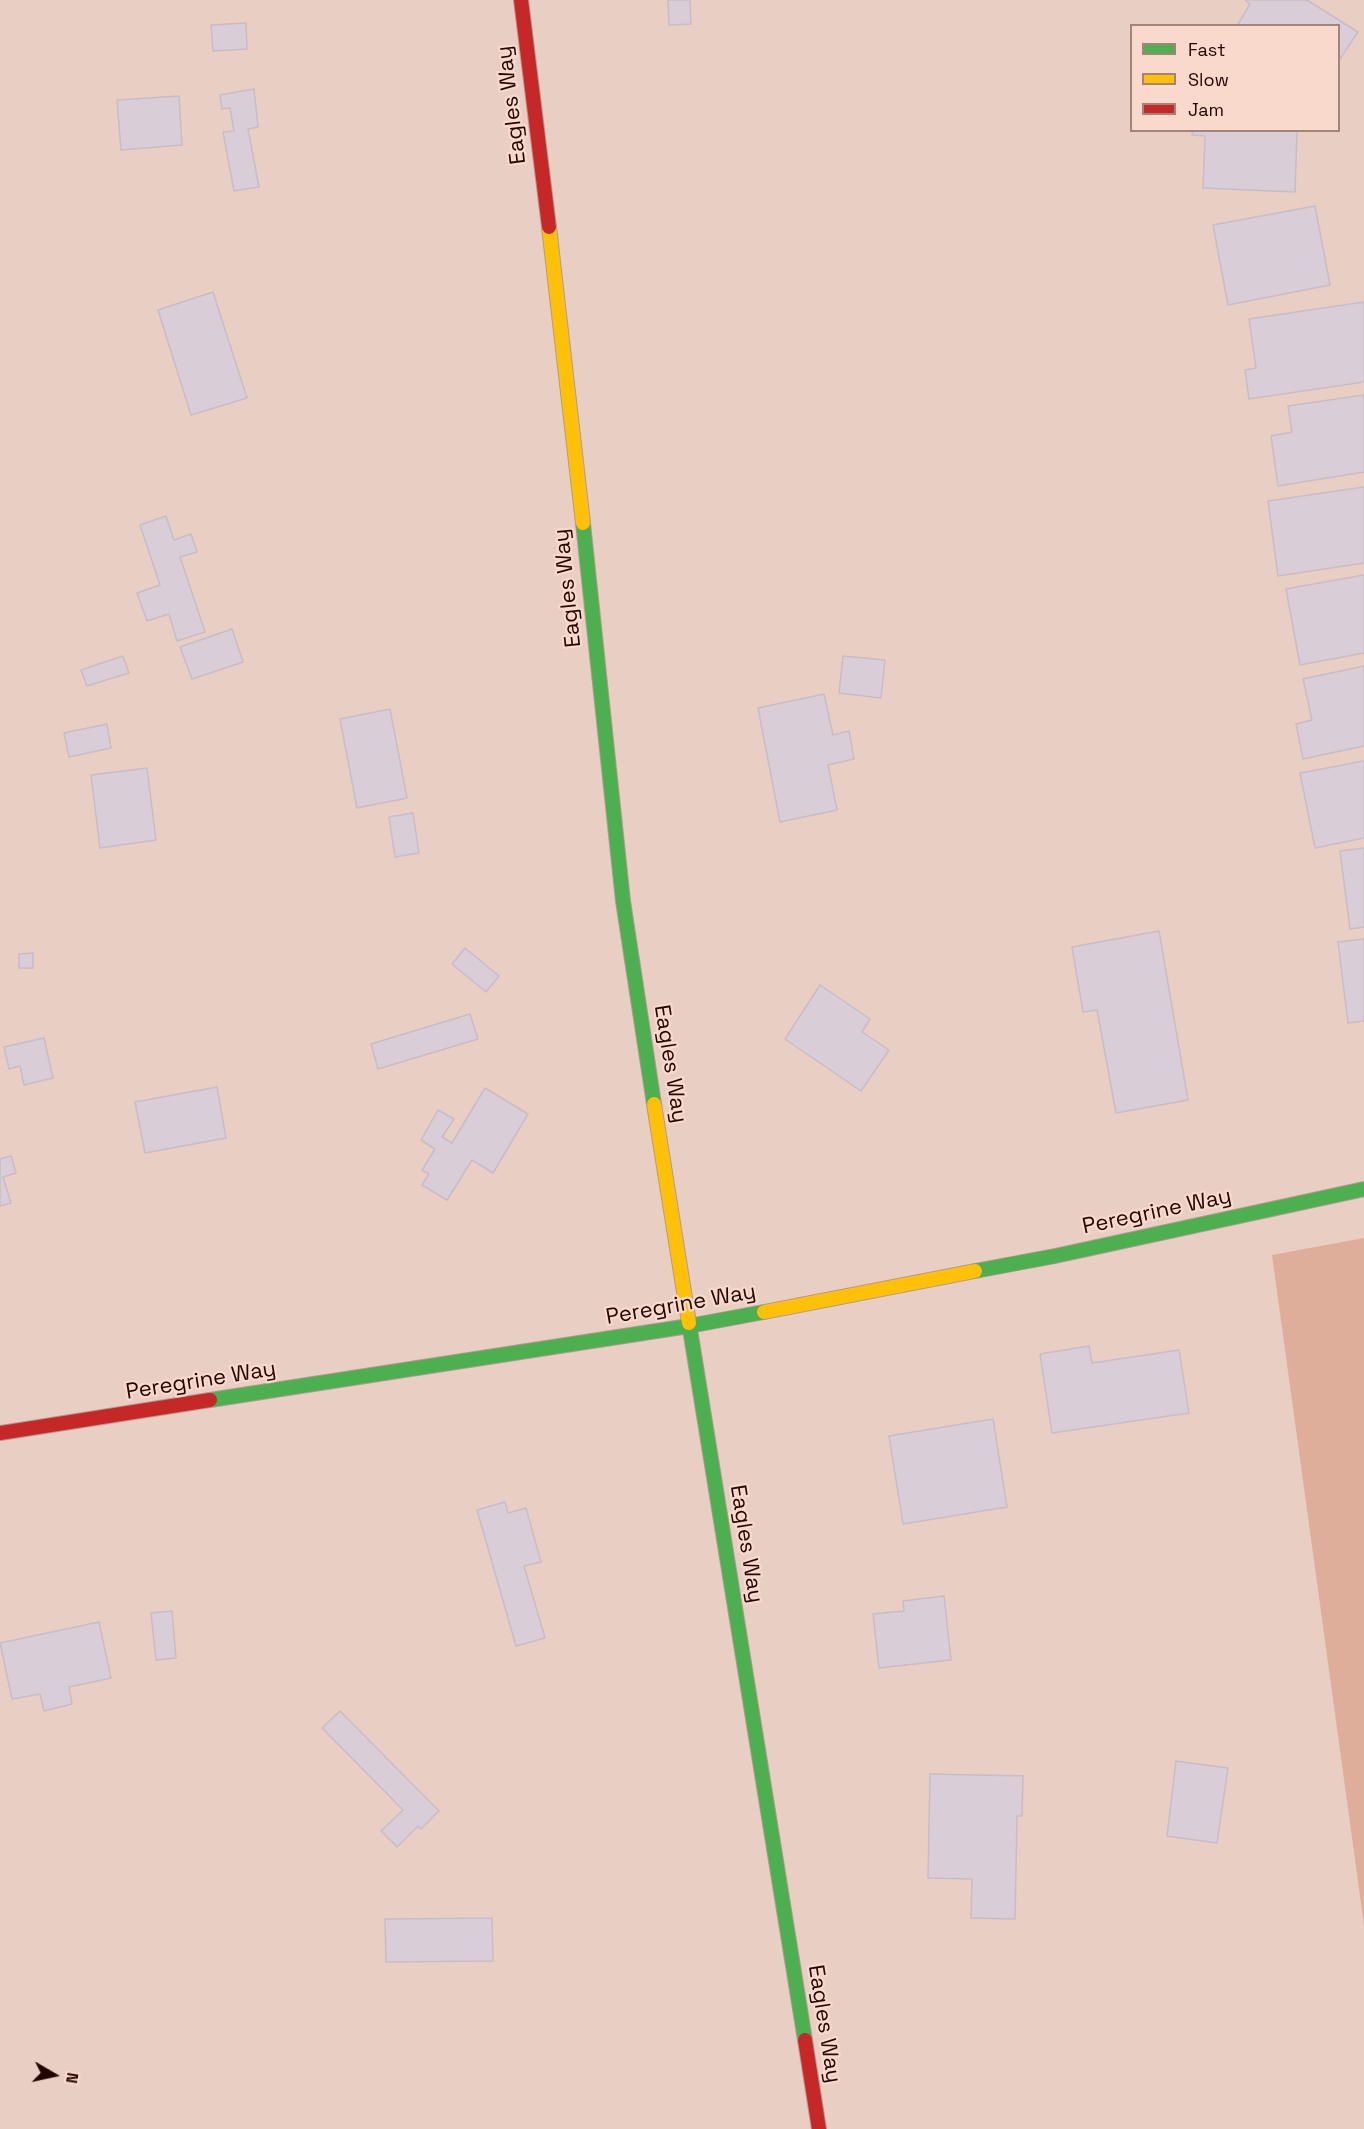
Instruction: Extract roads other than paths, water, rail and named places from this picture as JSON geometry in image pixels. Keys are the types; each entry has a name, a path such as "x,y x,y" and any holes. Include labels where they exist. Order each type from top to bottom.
{"street":[{"name":"Eagles Way","path":"521,0 569,399 623,901 689,1326 819,2129"},
{"name":"Peregrine Way","path":"0,1433 689,1326 1055,1256 1364,1189"}]}
